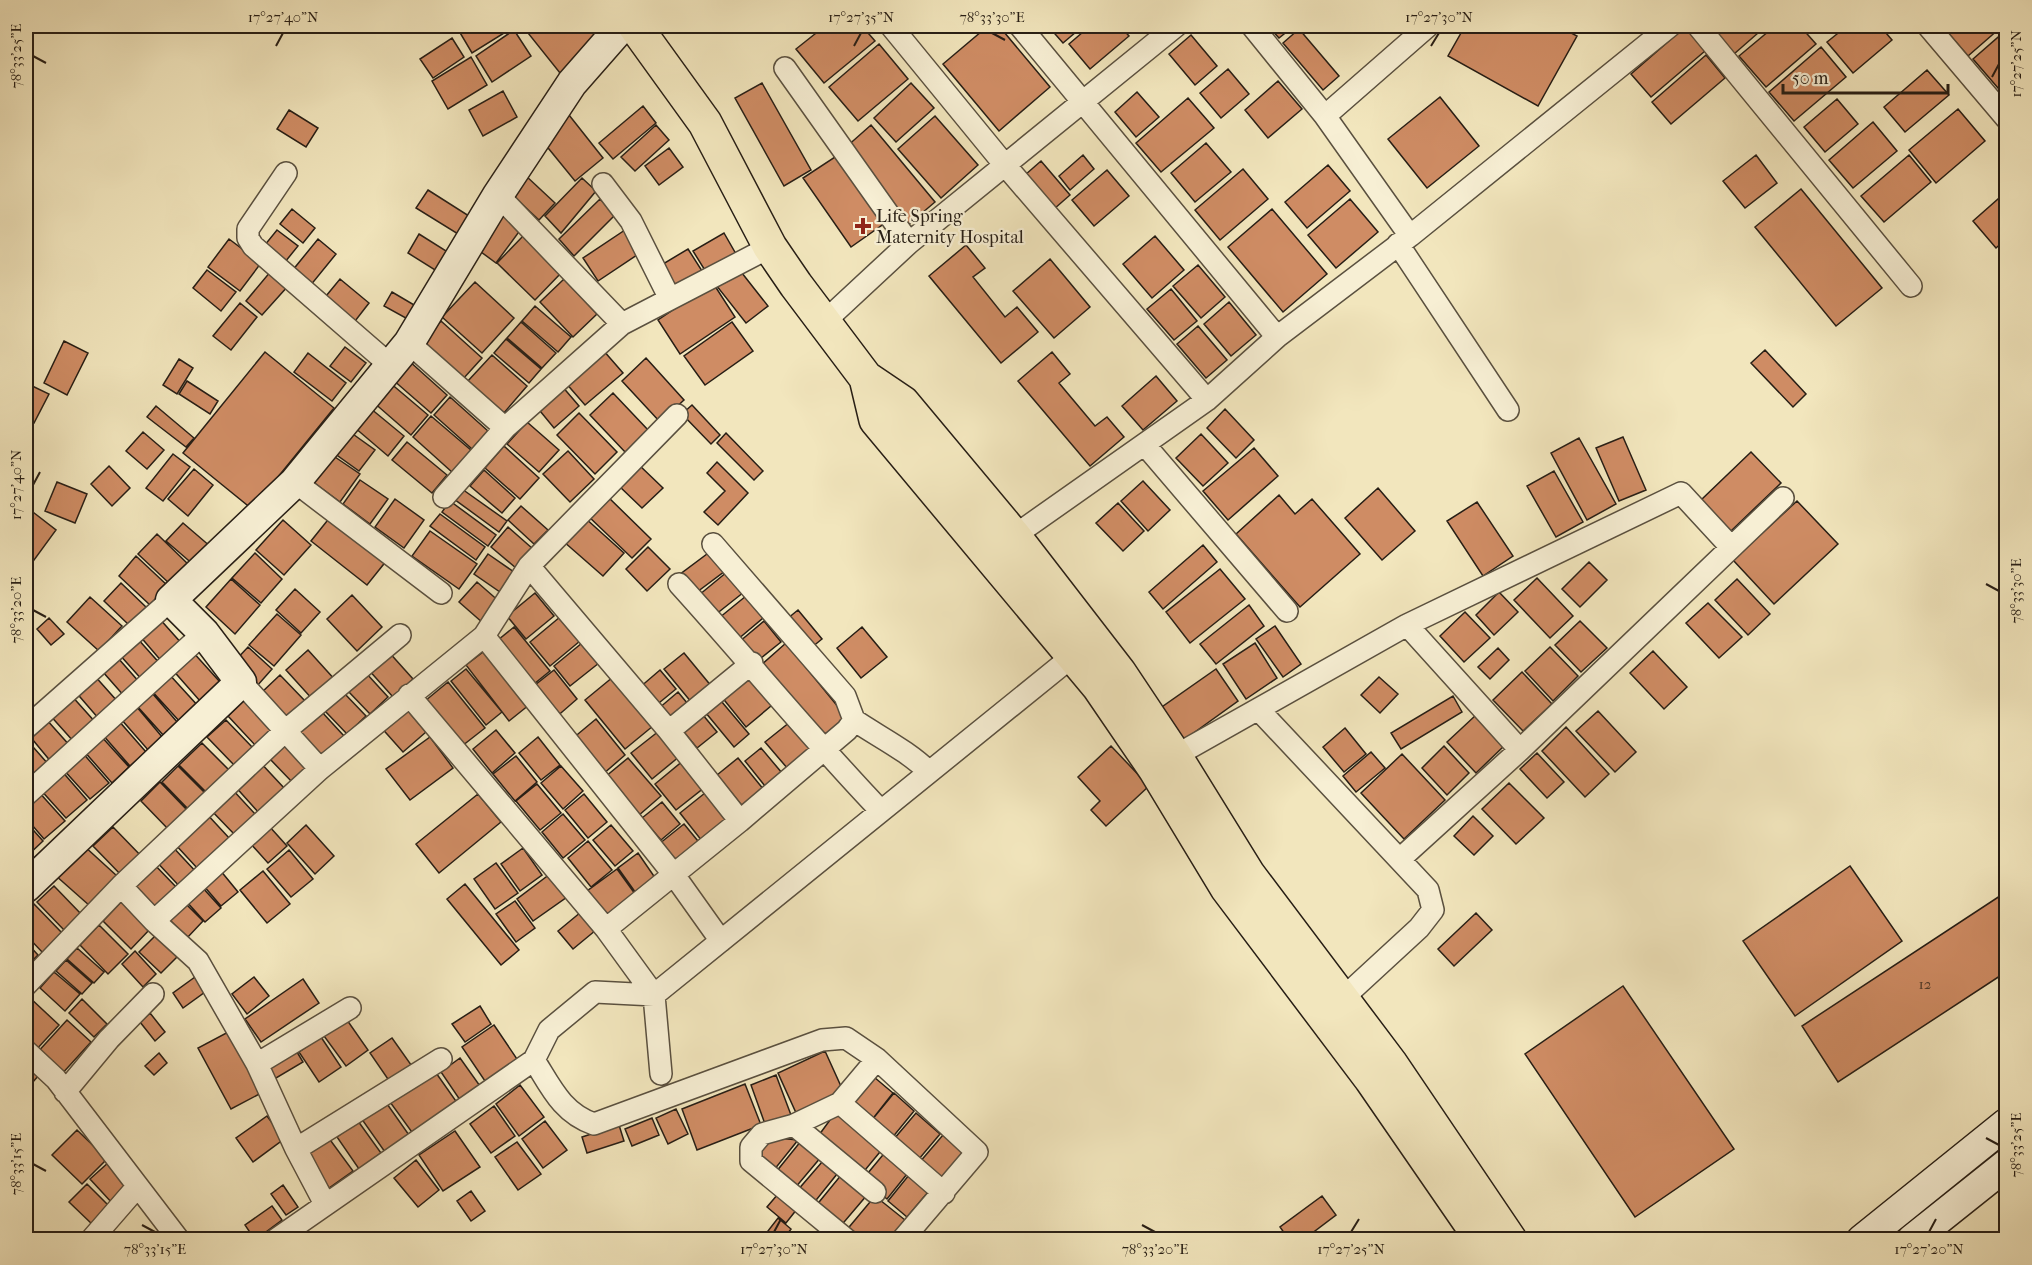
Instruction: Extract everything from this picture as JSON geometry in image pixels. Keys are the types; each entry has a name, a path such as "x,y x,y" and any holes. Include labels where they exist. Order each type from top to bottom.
{"main road":[{"path":"635,26 705,123 770,247 824,322 866,378 903,403 1014,536 1119,672 1175,756 1248,874 1391,1064 1510,1239"},
{"path":"866,378 876,420 1074,655 1124,722 1227,888 1371,1079 1482,1239"}],"street":[{"path":"26,728 171,600 295,482 409,343 498,195 572,83 622,26"},
{"path":"891,26 1004,164 1207,400"},
{"path":"1020,26 1084,100 1277,337"},
{"path":"824,322 909,243 1176,26"},
{"path":"1252,26 1325,116 1508,410"},
{"path":"1325,116 1428,26"},
{"path":"1014,536 1207,400 1277,337 1404,240 1670,26"},
{"path":"1698,26 1911,286"},
{"path":"1928,26 2007,118"},
{"path":"785,68 909,243"},
{"path":"286,173 248,229 248,238 261,254 390,365"},
{"path":"603,184 631,221 670,299"},
{"path":"498,195 622,324"},
{"path":"444,497 505,428 622,324 770,247"},
{"path":"409,343 505,428"},
{"path":"154,921 320,769 484,636 529,566 677,414"},
{"path":"1145,445 1287,611"},
{"path":"295,482 441,593"},
{"path":"1175,756 1407,625 1681,493 1730,546"},
{"path":"1400,859 1520,750 1730,546 1783,498"},
{"path":"713,544 845,696 854,720 896,749 913,756 929,772"},
{"path":"529,566 669,731 740,821"},
{"path":"679,584 752,663 823,750 881,811"},
{"path":"171,600 204,633 241,682 320,769"},
{"path":"1407,625 1520,750"},
{"path":"26,795 204,633"},
{"path":"26,985 121,886 285,731 400,634"},
{"path":"484,636 674,875 721,941"},
{"path":"274,1239 534,1060 549,1030 595,992 654,995 1074,655"},
{"path":"669,731 752,663"},
{"path":"28,879 241,682"},
{"path":"409,695 606,929 654,995 661,1074"},
{"path":"1259,710 1428,890 1433,910 1419,928 1343,998"},
{"path":"606,929 740,821 823,750 854,720"},
{"path":"121,886 154,921 198,961 257,1064 296,1149 325,1204"},
{"path":"65,1092 109,1039 153,994"},
{"path":"257,1064 350,1008"},
{"path":"534,1060 564,1107 577,1118 594,1124 822,1040 846,1038 877,1059 977,1152 902,1239"},
{"path":"26,1052 56,1079 179,1239"},
{"path":"296,1149 441,1059"},
{"path":"847,1239 751,1161 751,1147 762,1134 794,1125 840,1103 877,1059"},
{"path":"840,1103 944,1193"},
{"path":"794,1125 875,1192"},
{"path":"1862,1239 2007,1125"},
{"path":"1912,1239 2007,1165"},
{"path":"91,1239 137,1187"}],"building":[{"path":"468,26 507,26 509,30 472,53 459,31"},
{"path":"538,26 588,26 600,41 560,73 528,33"},
{"path":"825,26 862,26 875,41 824,83 796,49"},
{"path":"988,26 999,26 1050,87 999,131 943,64"},
{"path":"1048,26 1083,26 1063,43"},
{"path":"1090,26 1120,26 1129,36 1090,69 1069,44"},
{"path":"1268,26 1294,26 1279,38"},
{"path":"1465,26 1558,26 1577,36 1538,106 1448,56"},
{"path":"1711,26 1752,26 1758,33 1734,54"},
{"path":"1775,26 1800,26 1816,44 1766,87 1739,56"},
{"path":"1847,26 1880,26 1892,40 1853,73 1827,42"},
{"path":"1942,26 1996,26 1999,29 1968,56"},
{"path":"1685,27 1705,51 1651,97 1631,74"},
{"path":"1299,29 1339,76 1323,90 1283,43"},
{"path":"514,30 531,56 492,82 476,56"},
{"path":"2004,32 2006,35 2006,81 1998,88 1973,59"},
{"path":"1191,35 1217,66 1195,85 1169,54"},
{"path":"452,38 464,57 433,78 420,59"},
{"path":"879,44 908,79 858,121 829,87"},
{"path":"1821,47 1846,77 1794,121 1769,92"},
{"path":"1706,55 1725,78 1671,124 1652,102"},
{"path":"471,57 487,85 448,109 432,81"},
{"path":"1228,69 1249,94 1221,118 1200,93"},
{"path":"1927,70 1949,95 1905,132 1884,107"},
{"path":"1278,81 1302,109 1268,138 1245,110"},
{"path":"762,83 811,170 784,186 735,98"},
{"path":"911,83 934,108 896,142 874,118"},
{"path":"503,91 517,117 483,136 469,110"},
{"path":"1137,92 1159,117 1136,137 1115,112"},
{"path":"1440,97 1479,146 1427,188 1388,139"},
{"path":"1188,98 1214,128 1161,172 1136,143"},
{"path":"1837,99 1858,124 1825,152 1804,127"},
{"path":"643,106 656,123 613,159 599,143"},
{"path":"1958,109 1985,141 1936,183 1909,150"},
{"path":"289,110 318,128 306,147 277,129"},
{"path":"569,115 603,158 575,181 540,138"},
{"path":"935,116 978,165 941,198 898,149"},
{"path":"1873,122 1897,151 1853,188 1829,160"},
{"path":"656,125 669,140 635,171 621,157"},
{"path":"871,125 935,202 908,225 845,148"},
{"path":"1206,143 1231,172 1195,202 1171,173"},
{"path":"669,148 683,167 659,185 645,166"},
{"path":"838,155 885,223 851,247 803,178"},
{"path":"1083,155 1094,169 1070,190 1059,176"},
{"path":"1756,155 1777,183 1745,208 1723,181"},
{"path":"1909,155 1931,182 1884,222 1861,196"},
{"path":"1041,161 1070,195 1054,209 1025,175"},
{"path":"1328,165 1350,191 1307,228 1285,202"},
{"path":"1243,169 1268,199 1220,240 1195,210"},
{"path":"1107,170 1129,196 1094,226 1072,200"},
{"path":"525,175 555,203 539,220 509,192"},
{"path":"582,178 596,191 561,233 545,216"},
{"path":"1801,189 1882,288 1836,326 1755,227"},
{"path":"428,190 469,216 458,234 416,208"},
{"path":"2006,192 2006,239 1996,248 1973,221"},
{"path":"600,199 615,215 574,256 559,239"},
{"path":"1350,199 1378,232 1336,268 1308,235"},
{"path":"292,209 315,228 303,243 280,224"},
{"path":"1272,209 1327,274 1283,312 1228,247"},
{"path":"502,215 521,229 496,263 477,249"},
{"path":"277,230 298,246 285,262 264,246"},
{"path":"625,230 640,253 598,281 583,258"},
{"path":"724,233 736,254 706,272 693,251"},
{"path":"419,234 454,256 443,275 408,253"},
{"path":"524,235 562,272 535,300 497,263"},
{"path":"1155,236 1184,270 1152,298 1123,264"},
{"path":"229,239 261,263 240,291 208,267"},
{"path":"318,239 336,254 310,286 292,271"},
{"path":"966,245 985,268 973,277 1005,317 1017,307 1038,332 1001,363 929,276"},
{"path":"688,249 704,274 674,293 658,267"},
{"path":"1050,259 1090,307 1054,338 1013,291"},
{"path":"1198,265 1225,297 1201,318 1173,286"},
{"path":"738,268 768,306 746,323 716,285"},
{"path":"207,270 236,292 221,311 193,288"},
{"path":"271,271 288,286 262,315 246,301"},
{"path":"340,279 369,303 352,325 322,301"},
{"path":"564,279 597,314 573,337 540,302"},
{"path":"475,282 514,318 482,353 442,317"},
{"path":"713,283 735,317 680,354 658,320"},
{"path":"1171,289 1197,321 1174,340 1147,309"},
{"path":"392,292 421,309 413,322 384,306"},
{"path":"1229,302 1256,335 1231,356 1204,324"},
{"path":"240,303 257,317 231,350 213,336"},
{"path":"535,306 571,337 558,352 522,321"},
{"path":"441,321 482,358 463,379 422,341"},
{"path":"521,322 556,353 542,368 507,338"},
{"path":"732,322 753,351 705,385 684,356"},
{"path":"1198,326 1227,360 1206,378 1177,344"},
{"path":"506,339 541,369 529,383 494,353"},
{"path":"64,341 88,353 67,395 44,383"},
{"path":"345,347 366,363 351,382 330,366"},
{"path":"603,350 623,373 585,405 565,382"},
{"path":"1765,350 1806,394 1793,407 1751,363"},
{"path":"265,352 334,408 252,509 183,453"},
{"path":"1052,352 1070,374 1059,383 1095,426 1107,417 1124,437 1090,466 1018,381"},
{"path":"308,353 346,383 332,401 294,372"},
{"path":"492,355 527,386 503,414 467,382"},
{"path":"646,358 684,400 660,422 622,381"},
{"path":"179,359 193,368 177,394 163,385"},
{"path":"408,360 447,395 431,413 392,379"},
{"path":"1156,376 1177,401 1143,430 1122,406"},
{"path":"187,381 218,401 210,414 179,394"},
{"path":"389,382 428,415 411,435 372,401"},
{"path":"26,383 49,394 34,423 26,419"},
{"path":"561,385 579,406 554,428 536,406"},
{"path":"613,393 649,431 626,453 590,415"},
{"path":"450,397 488,431 472,449 434,415"},
{"path":"692,405 720,435 711,444 682,414"},
{"path":"156,406 194,438 186,447 147,417"},
{"path":"370,408 404,436 388,456 354,427"},
{"path":"1225,409 1254,440 1236,458 1207,428"},
{"path":"579,413 617,452 595,474 557,435"},
{"path":"431,416 472,451 453,473 413,437"},
{"path":"527,422 559,450 539,472 507,444"},
{"path":"143,432 164,450 147,469 126,451"},
{"path":"350,432 375,450 359,471 334,453"},
{"path":"726,433 763,471 754,480 717,443"},
{"path":"1201,434 1228,463 1203,486 1176,458"},
{"path":"1623,437 1646,490 1619,501 1596,448"},
{"path":"1579,438 1616,504 1587,520 1551,453"},
{"path":"407,442 447,475 432,493 392,460"},
{"path":"504,446 539,478 520,499 485,468"},
{"path":"1254,448 1278,476 1228,520 1203,491"},
{"path":"568,451 594,479 570,502 543,474"},
{"path":"1751,452 1781,483 1731,531 1701,500"},
{"path":"173,454 190,467 163,501 146,488"},
{"path":"332,455 360,474 340,502 313,482"},
{"path":"717,462 748,493 718,525 704,512 725,491 707,473"},
{"path":"638,464 663,488 642,508 618,485"},
{"path":"109,466 130,488 112,506 91,484"},
{"path":"194,469 213,485 188,516 168,499"},
{"path":"484,470 515,498 502,513 470,486"},
{"path":"1554,471 1583,522 1556,537 1527,486"},
{"path":"360,480 388,499 370,524 343,504"},
{"path":"1143,481 1170,510 1148,531 1121,501"},
{"path":"57,482 87,494 75,523 45,511"},
{"path":"1378,488 1415,531 1382,560 1345,518"},
{"path":"462,489 507,521 499,532 454,499"},
{"path":"605,494 651,539 632,558 586,514"},
{"path":"1279,495 1295,514 1312,499 1360,554 1300,607 1236,534"},
{"path":"395,499 424,520 404,548 375,527"},
{"path":"450,501 496,535 488,546 442,512"},
{"path":"1797,501 1838,544 1774,604 1733,560"},
{"path":"1477,502 1513,556 1483,576 1447,521"},
{"path":"1118,503 1144,531 1123,551 1096,523"},
{"path":"521,506 548,530 534,544 508,520"},
{"path":"29,509 56,530 26,571 26,513"},
{"path":"440,514 485,547 476,560 430,526"},
{"path":"331,516 387,560 367,585 311,541"},
{"path":"584,517 624,553 603,576 563,541"},
{"path":"283,520 311,545 284,575 256,550"},
{"path":"183,523 211,547 195,566 166,541"},
{"path":"508,527 533,549 516,568 491,547"},
{"path":"430,531 477,564 459,589 412,556"},
{"path":"157,534 190,566 171,585 138,554"},
{"path":"1203,545 1217,562 1163,609 1149,592"},
{"path":"648,547 670,569 647,591 626,569"},
{"path":"711,551 725,571 693,595 679,575"},
{"path":"255,553 282,579 261,603 232,578"},
{"path":"488,554 514,572 500,592 474,574"},
{"path":"136,556 168,586 150,605 119,576"},
{"path":"1589,562 1607,580 1580,607 1562,589"},
{"path":"1220,569 1245,599 1190,643 1166,612"},
{"path":"727,572 744,592 715,615 699,595"},
{"path":"1537,578 1573,616 1550,638 1514,600"},
{"path":"231,579 260,605 235,634 206,607"},
{"path":"1737,579 1770,614 1748,635 1715,600"},
{"path":"477,582 501,603 483,623 459,602"},
{"path":"121,583 147,608 130,626 104,601"},
{"path":"295,589 320,612 301,633 276,610"},
{"path":"1499,592 1518,612 1494,635 1476,615"},
{"path":"535,593 554,616 526,639 507,616"},
{"path":"352,595 382,627 357,651 327,619"},
{"path":"746,596 763,618 737,640 719,618"},
{"path":"90,597 122,626 99,651 67,622"},
{"path":"1708,603 1742,637 1719,658 1686,623"},
{"path":"1249,605 1264,626 1216,664 1200,644"},
{"path":"798,610 822,639 806,652 782,623"},
{"path":"1465,612 1490,638 1464,662 1440,636"},
{"path":"277,614 301,635 274,666 249,645"},
{"path":"158,617 183,645 163,663 139,635"},
{"path":"560,617 580,641 550,666 530,642"},
{"path":"49,618 64,634 51,645 37,629"},
{"path":"764,621 781,642 756,662 739,642"},
{"path":"1580,621 1607,648 1581,672 1555,645"},
{"path":"1275,626 1301,664 1283,677 1256,639"},
{"path":"514,627 550,671 529,688 493,644"},
{"path":"862,627 887,657 861,678 837,648"},
{"path":"137,638 162,666 144,682 119,654"},
{"path":"582,643 599,663 570,686 554,666"},
{"path":"786,643 848,719 821,741 760,666"},
{"path":"1255,643 1277,678 1246,699 1223,664"},
{"path":"491,646 534,701 509,721 466,665"},
{"path":"248,647 272,669 257,686 233,663"},
{"path":"1550,647 1578,676 1553,701 1525,671"},
{"path":"1498,648 1509,660 1490,679 1478,667"},
{"path":"191,650 220,682 200,701 171,668"},
{"path":"308,650 336,681 314,701 286,670"},
{"path":"387,650 413,679 393,697 367,668"},
{"path":"1653,651 1687,687 1664,709 1630,673"},
{"path":"684,653 712,687 692,703 664,669"},
{"path":"118,658 140,683 125,697 103,672"},
{"path":"466,669 502,712 486,725 451,681"},
{"path":"1216,669 1238,701 1181,742 1159,709"},
{"path":"554,670 577,699 554,719 530,689"},
{"path":"660,670 676,689 654,707 639,688"},
{"path":"752,671 777,701 746,727 721,696"},
{"path":"1522,672 1552,704 1523,731 1493,700"},
{"path":"168,673 199,707 181,723 150,689"},
{"path":"366,673 388,697 370,714 348,691"},
{"path":"93,674 118,702 99,719 74,690"},
{"path":"280,675 307,703 288,722 260,694"},
{"path":"613,677 653,726 625,749 585,700"},
{"path":"1379,677 1398,694 1380,713 1361,695"},
{"path":"448,682 485,728 462,746 425,701"},
{"path":"678,692 692,709 671,726 658,709"},
{"path":"152,693 178,723 164,736 137,706"},
{"path":"344,693 366,716 347,734 325,711"},
{"path":"70,694 96,723 74,742 48,713"},
{"path":"716,695 749,734 734,747 701,707"},
{"path":"1453,696 1462,712 1401,749 1391,733"},
{"path":"247,697 275,727 256,746 228,716"},
{"path":"403,705 426,732 403,752 379,725"},
{"path":"136,706 163,738 149,751 121,719"},
{"path":"698,709 717,732 697,748 678,725"},
{"path":"321,711 344,736 320,757 298,733"},
{"path":"1598,711 1636,752 1615,772 1576,731"},
{"path":"1476,715 1505,745 1476,773 1447,742"},
{"path":"46,719 71,747 52,763 28,734"},
{"path":"596,719 625,755 602,775 572,739"},
{"path":"118,720 146,752 130,766 102,734"},
{"path":"226,720 253,748 235,766 207,737"},
{"path":"790,722 812,749 788,769 765,742"},
{"path":"1566,727 1609,774 1585,797 1542,751"},
{"path":"1345,728 1366,754 1344,772 1323,747"},
{"path":"496,730 515,753 492,773 473,749"},
{"path":"659,731 680,756 652,779 631,753"},
{"path":"100,735 129,767 112,783 83,750"},
{"path":"430,737 453,768 410,800 386,769"},
{"path":"538,737 560,765 541,780 519,753"},
{"path":"26,739 49,765 26,784"},
{"path":"202,743 231,772 208,794 179,765"},
{"path":"285,743 309,768 293,783 269,758"},
{"path":"1111,746 1149,786 1106,826 1091,810 1100,801 1078,777"},
{"path":"1444,746 1469,773 1447,795 1422,768"},
{"path":"761,748 782,773 765,786 745,761"},
{"path":"81,751 109,783 90,799 62,768"},
{"path":"1371,752 1385,768 1356,792 1343,776"},
{"path":"1537,753 1564,782 1547,798 1520,769"},
{"path":"1402,754 1445,800 1404,839 1361,793"},
{"path":"516,756 537,782 515,801 493,774"},
{"path":"628,758 661,796 638,816 605,777"},
{"path":"738,758 764,790 743,807 717,775"},
{"path":"258,760 285,789 259,813 233,784"},
{"path":"684,760 705,787 676,810 655,784"},
{"path":"178,766 207,795 190,811 162,782"},
{"path":"561,766 583,791 563,809 541,783"},
{"path":"60,769 87,800 66,818 39,788"},
{"path":"160,782 188,811 169,830 141,801"},
{"path":"1509,783 1544,818 1516,844 1482,809"},
{"path":"537,784 561,813 540,830 516,801"},
{"path":"231,788 256,815 235,835 209,808"},
{"path":"710,789 732,816 702,841 680,813"},
{"path":"37,790 65,821 44,839 26,818 26,800"},
{"path":"478,794 501,822 439,873 416,844"},
{"path":"584,794 607,822 588,838 565,810"},
{"path":"662,802 680,824 661,840 642,818"},
{"path":"205,812 230,839 198,869 174,843"},
{"path":"563,814 585,840 563,858 542,832"},
{"path":"1473,816 1493,836 1474,855 1454,836"},
{"path":"26,822 43,841 26,857"},
{"path":"684,824 702,846 677,866 659,844"},
{"path":"306,825 334,856 315,874 287,843"},
{"path":"611,825 633,851 615,866 593,840"},
{"path":"269,826 287,846 268,863 250,843"},
{"path":"113,827 144,859 124,878 93,846"},
{"path":"588,841 612,870 591,887 568,858"},
{"path":"170,844 198,874 182,889 154,859"},
{"path":"83,845 117,876 90,906 55,875"},
{"path":"523,848 542,875 520,891 501,864"},
{"path":"289,850 313,879 291,897 267,869"},
{"path":"638,853 658,882 638,896 618,868"},
{"path":"151,861 178,889 157,909 130,881"},
{"path":"496,863 518,893 495,909 474,879"},
{"path":"1850,866 1902,941 1795,1016 1743,941"},
{"path":"617,869 638,898 608,920 587,891"},
{"path":"220,870 238,892 221,906 203,885"},
{"path":"263,871 290,904 267,923 240,890"},
{"path":"550,874 567,897 533,921 517,899"},
{"path":"465,884 519,950 501,965 447,899"},
{"path":"54,886 82,915 65,931 37,902"},
{"path":"202,887 221,908 205,922 186,901"},
{"path":"2006,892 2006,972 1838,1082 1802,1026"},
{"path":"123,900 151,928 131,949 103,921"},
{"path":"182,900 203,921 187,938 166,916"},
{"path":"515,901 535,928 516,942 496,914"},
{"path":"34,904 63,934 43,953 26,935 26,913"},
{"path":"581,912 596,930 573,949 558,931"},
{"path":"1476,913 1492,930 1454,966 1438,949"},
{"path":"99,925 128,954 108,974 80,945"},
{"path":"158,933 179,955 161,973 139,952"},
{"path":"26,942 38,955 26,967"},
{"path":"77,948 104,972 94,983 67,959"},
{"path":"135,951 156,974 143,987 122,964"},
{"path":"66,960 92,983 82,994 56,971"},
{"path":"54,972 80,994 65,1011 40,988"},
{"path":"195,977 205,992 183,1008 173,993"},
{"path":"254,977 269,996 247,1014 232,994"},
{"path":"303,979 319,1003 261,1042 245,1019"},
{"path":"1623,986 1734,1149 1635,1217 1525,1054"},
{"path":"28,996 59,1025 35,1051 26,1042 26,999"},
{"path":"82,999 107,1024 94,1037 69,1013"},
{"path":"480,1006 491,1024 465,1042 452,1024"},
{"path":"150,1013 165,1032 155,1041 140,1022"},
{"path":"67,1020 91,1042 60,1076 36,1054"},
{"path":"347,1020 368,1050 346,1066 324,1036"},
{"path":"494,1025 519,1062 487,1084 462,1047"},
{"path":"232,1030 265,1091 231,1109 198,1048"},
{"path":"321,1037 341,1067 319,1082 299,1052"},
{"path":"392,1038 414,1069 392,1085 370,1053"},
{"path":"294,1047 303,1062 271,1081 262,1066"},
{"path":"825,1051 844,1093 797,1115 778,1073"},
{"path":"159,1053 167,1063 154,1075 145,1066"},
{"path":"460,1058 480,1086 460,1100 441,1072"},
{"path":"26,1062 39,1075 26,1090"},
{"path":"434,1070 458,1104 414,1135 390,1102"},
{"path":"868,1072 893,1093 871,1121 846,1100"},
{"path":"776,1075 791,1115 765,1124 751,1085"},
{"path":"745,1084 761,1125 697,1150 682,1109"},
{"path":"520,1085 544,1117 519,1136 496,1104"},
{"path":"894,1093 914,1111 892,1138 871,1121"},
{"path":"385,1101 409,1135 385,1152 361,1118"},
{"path":"494,1106 515,1136 491,1153 470,1124"},
{"path":"676,1109 688,1134 668,1144 656,1118"},
{"path":"838,1109 884,1147 861,1175 819,1135"},
{"path":"916,1113 940,1134 919,1159 894,1139"},
{"path":"267,1116 284,1139 253,1162 236,1138"},
{"path":"652,1118 659,1135 632,1146 625,1129"},
{"path":"358,1121 381,1153 359,1169 337,1137"},
{"path":"545,1121 567,1150 543,1168 522,1139"},
{"path":"619,1125 624,1141 587,1153 582,1137"},
{"path":"77,1130 107,1159 82,1184 52,1155"},
{"path":"455,1131 480,1167 443,1191 419,1155"},
{"path":"943,1135 966,1154 943,1183 919,1163"},
{"path":"328,1137 353,1171 329,1188 305,1154"},
{"path":"768,1137 798,1140 774,1170 753,1152"},
{"path":"801,1141 821,1157 795,1188 776,1172"},
{"path":"517,1142 541,1174 518,1190 495,1157"},
{"path":"887,1150 911,1169 887,1199 863,1179"},
{"path":"416,1160 439,1190 418,1207 394,1178"},
{"path":"109,1162 132,1187 113,1204 90,1179"},
{"path":"822,1162 837,1174 813,1204 797,1191"},
{"path":"842,1174 867,1195 839,1228 815,1207"},
{"path":"909,1175 929,1191 907,1217 888,1201"},
{"path":"87,1184 111,1208 94,1226 69,1202"},
{"path":"283,1185 298,1207 286,1215 271,1194"},
{"path":"471,1191 485,1211 471,1221 457,1201"},
{"path":"778,1194 797,1209 786,1223 767,1207"},
{"path":"875,1196 905,1220 889,1240 854,1240 845,1232"},
{"path":"1322,1196 1336,1215 1303,1240 1289,1240 1280,1227"},
{"path":"272,1206 282,1220 255,1240 245,1225"},
{"path":"778,1218 791,1229 783,1240 761,1240"}],"place":[{"name":"Life Spring Maternity Hospital","path":"863,226"}]}
